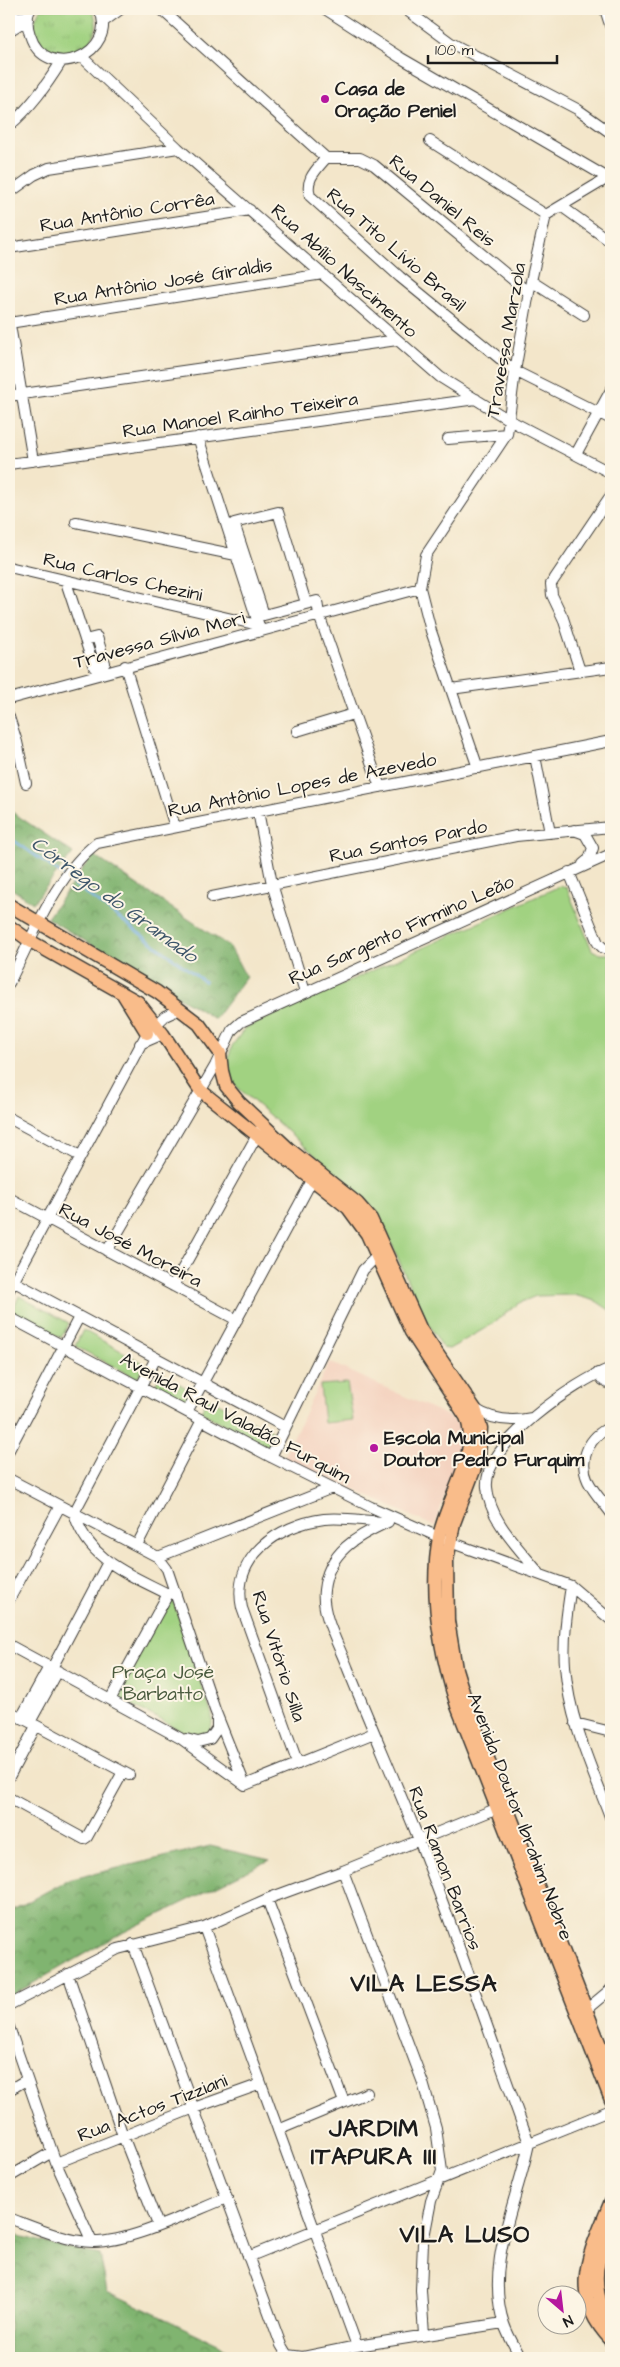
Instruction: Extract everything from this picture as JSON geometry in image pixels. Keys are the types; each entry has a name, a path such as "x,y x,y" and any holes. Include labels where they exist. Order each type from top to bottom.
{"main road":[{"path":"9,905 158,992 178,1010 199,1024 220,1053 226,1086 260,1130"},
{"path":"9,926 30,941 122,991 138,1002 151,1034 200,1090 288,1148 348,1208 359,1220 411,1332 469,1408"},
{"path":"315,1175 357,1203 371,1219 421,1330 481,1428 469,1452 444,1518 444,1539"},
{"path":"444,1539 454,1523 473,1474 476,1441"},
{"name":"Avenida Doutor Ibrahim Nobre","path":"444,1539 436,1581 438,1620 445,1670 457,1706 502,1806 582,2013 611,2100"},
{"name":"Avenida Doutor Ibrahim Nobre","path":"582,2013 611,2074"},
{"path":"611,2201 590,2250 585,2271 585,2291 590,2311 598,2327 611,2340"},
{"path":"611,2232 599,2262 597,2284 601,2304 611,2322"}],"street":[{"path":"28,13 28,32 37,50 61,62 82,58 93,48 101,35 103,22 99,9"},
{"path":"103,22 121,9"},
{"name":"Rua Tito Lívio Brasil","path":"161,9 326,158 310,178 307,186 310,196 400,277 515,371 599,412 611,420"},
{"path":"325,9 401,58 610,177 546,215 430,141"},
{"path":"405,9 451,43 577,109 611,133"},
{"path":"413,9 428,26"},
{"path":"606,9 611,28"},
{"path":"9,18 28,13"},
{"path":"9,31 28,13"},
{"name":"Rua Abílio Nascimento","path":"82,58 178,148 440,377 509,420 611,473"},
{"path":"9,126 26,112 61,62"},
{"path":"9,193 34,174 49,168 178,148"},
{"name":"Rua Daniel Reis","path":"326,158 360,158 374,165 529,293"},
{"path":"561,206 611,242"},
{"name":"Rua Antônio Corrêa","path":"9,248 250,210"},
{"name":"Travessa Marzola","path":"478,768 431,632 420,588 426,555 507,434 515,371 531,281 546,215"},
{"name":"Rua Antônio José Giraldis","path":"9,322 323,274"},
{"path":"531,281 584,316"},
{"path":"9,322 33,461"},
{"path":"9,396 397,340"},
{"path":"576,454 611,390"},
{"name":"Rua Manoel Rainho Teixeira","path":"9,464 476,399"},
{"path":"448,439 507,434"},
{"path":"198,438 259,628"},
{"path":"580,671 563,618 552,595 551,584 611,495"},
{"path":"306,603 278,512 234,523 264,615 316,601 319,616 380,787"},
{"path":"76,522 236,556"},
{"name":"Rua Carlos Chezini","path":"9,567 259,628"},
{"path":"66,582 85,640"},
{"name":"Travessa Sílvia Mori","path":"9,698 259,628 319,616 420,588"},
{"path":"125,666 175,827"},
{"path":"451,689 611,667"},
{"path":"298,731 353,714"},
{"path":"9,717 13,743 26,783"},
{"name":"Rua Antônio Lopes de Azevedo","path":"9,983 39,922 65,877 84,852 97,843 611,742"},
{"path":"535,756 550,833"},
{"path":"258,811 272,884 305,992"},
{"name":"Rua Santos Pardo","path":"212,897 516,836 611,827"},
{"path":"571,830 585,834 593,848 589,859 580,867"},
{"name":"Rua Sargento Firmino Leão","path":"107,1251 200,1090 232,1030 241,1022 611,854"},
{"path":"570,872 598,943 603,948 611,950"},
{"path":"10,1284 80,1156 151,1034 178,1010"},
{"path":"9,1118 80,1156"},
{"path":"173,1286 260,1130"},
{"path":"187,1412 315,1175"},
{"name":"Rua José Moreira","path":"9,1198 237,1320"},
{"path":"271,1457 363,1270 377,1256"},
{"name":"Avenida Raul Valadão Furquim","path":"10,1284 79,1317 285,1427"},
{"name":"Avenida Raul Valadão Furquim","path":"9,1317 271,1457 405,1523 571,1586 611,1620"},
{"path":"9,1450 79,1317"},
{"path":"156,1358 74,1513 78,1528 94,1551 108,1562 171,1593"},
{"path":"540,1574 494,1514 487,1487 488,1474 502,1449 532,1418 568,1391 611,1368"},
{"path":"598,1374 602,1380 611,1385"},
{"path":"469,1408 484,1415 505,1420 532,1418"},
{"path":"137,1545 202,1420"},
{"path":"611,1427 596,1435 591,1441 584,1461 589,1483 611,1514"},
{"path":"473,1474 488,1474"},
{"path":"9,1479 158,1556 167,1569 171,1593 245,1785"},
{"path":"158,1556 332,1488"},
{"path":"9,1600 60,1506"},
{"name":"Rua Vitório Silla","path":"298,1764 245,1616 239,1594 240,1581 244,1569 261,1548 294,1527 324,1519 388,1522"},
{"path":"342,1549 353,1534 357,1520"},
{"name":"Rua Ramon Barrios","path":"405,1523 388,1522 363,1534 342,1549 329,1570 324,1590 324,1600 331,1625 419,1840 529,2143"},
{"path":"9,1778 29,1722 53,1669 108,1562"},
{"path":"571,1586 565,1633 565,1664 568,1691 575,1723 611,1819"},
{"path":"110,1700 171,1593"},
{"path":"9,1645 180,1738 245,1785"},
{"path":"180,1738 198,1742 210,1739 217,1729 215,1710"},
{"path":"9,1711 126,1774 84,1839 9,1798"},
{"path":"575,1723 611,1732"},
{"path":"245,1785 374,1733"},
{"path":"9,2005 68,1974 133,1944 166,1938 204,1927 267,1899 343,1871 502,1806"},
{"path":"343,1871 431,2109 440,2150 441,2177 431,2201 423,2242 421,2290 424,2335"},
{"path":"267,1899 344,2102"},
{"path":"204,1927 357,2346"},
{"path":"133,1944 248,2257 281,2345 287,2355 303,2357 357,2346 503,2323"},
{"path":"68,1974 123,2136 158,2225"},
{"path":"582,2013 611,1990"},
{"path":"9,2027 56,2163 92,2242"},
{"path":"9,2090 26,2080"},
{"name":"Rua Actos Tizziani","path":"56,2163 260,2084"},
{"path":"278,2130 367,2093"},
{"path":"248,2257 441,2177 611,2110"},
{"path":"521,2358 503,2323 498,2272 500,2255 529,2143"},
{"path":"9,2177 52,2152"},
{"path":"9,2218 60,2235 92,2242 126,2236 227,2198"}],"shaded area":[{"name":"Escola Municipal Doutor Pedro Furquim","path":"329,1362 446,1415 459,1425 463,1442 462,1456 444,1497 435,1527 284,1457"}],"green space":[{"path":"41,9 91,9 96,21 94,35 85,47 74,53 62,54 50,50 41,43 36,34 35,22"},
{"path":"9,810 73,853 33,903 9,887"},
{"path":"93,855 230,947 246,977 215,1019 47,918"},
{"path":"560,886 567,888 592,950 600,954 611,954 611,1311 596,1301 574,1295 536,1296 519,1303 491,1325 449,1349 443,1348 419,1308 386,1230 375,1211 356,1191 236,1086 225,1069 232,1046 245,1028"},
{"path":"19,1296 69,1323 61,1338 12,1312"},
{"path":"83,1330 145,1364 137,1379 75,1346"},
{"path":"161,1373 190,1390 184,1403 154,1387"},
{"path":"347,1383 353,1420 324,1423 320,1385"},
{"path":"207,1397 276,1434 269,1449 201,1412"},
{"name":"Praça José Barbatto","path":"169,1600 173,1601 212,1715 210,1731 205,1736 197,1739 115,1696"},
{"path":"210,1846 270,1860 114,1937 9,1997 9,1912 68,1880"},
{"path":"9,2234 100,2255 107,2291 220,2345 237,2358 9,2358"}],"waterway":[{"name":"Córrego do Gramado","path":"9,837 64,876"},
{"name":"Córrego do Gramado","path":"68,880 205,982"}],"place":[{"name":"Casa de Oração Peniel","path":"325,99"},
{"name":"Escola Municipal Doutor Pedro Furquim","path":"374,1448"}],"district":[{"name":"VILA LESSA","path":"424,1983"},
{"name":"JARDIM ITAPURA III","path":"374,2142"},
{"name":"VILA LUSO","path":"465,2234"}]}
